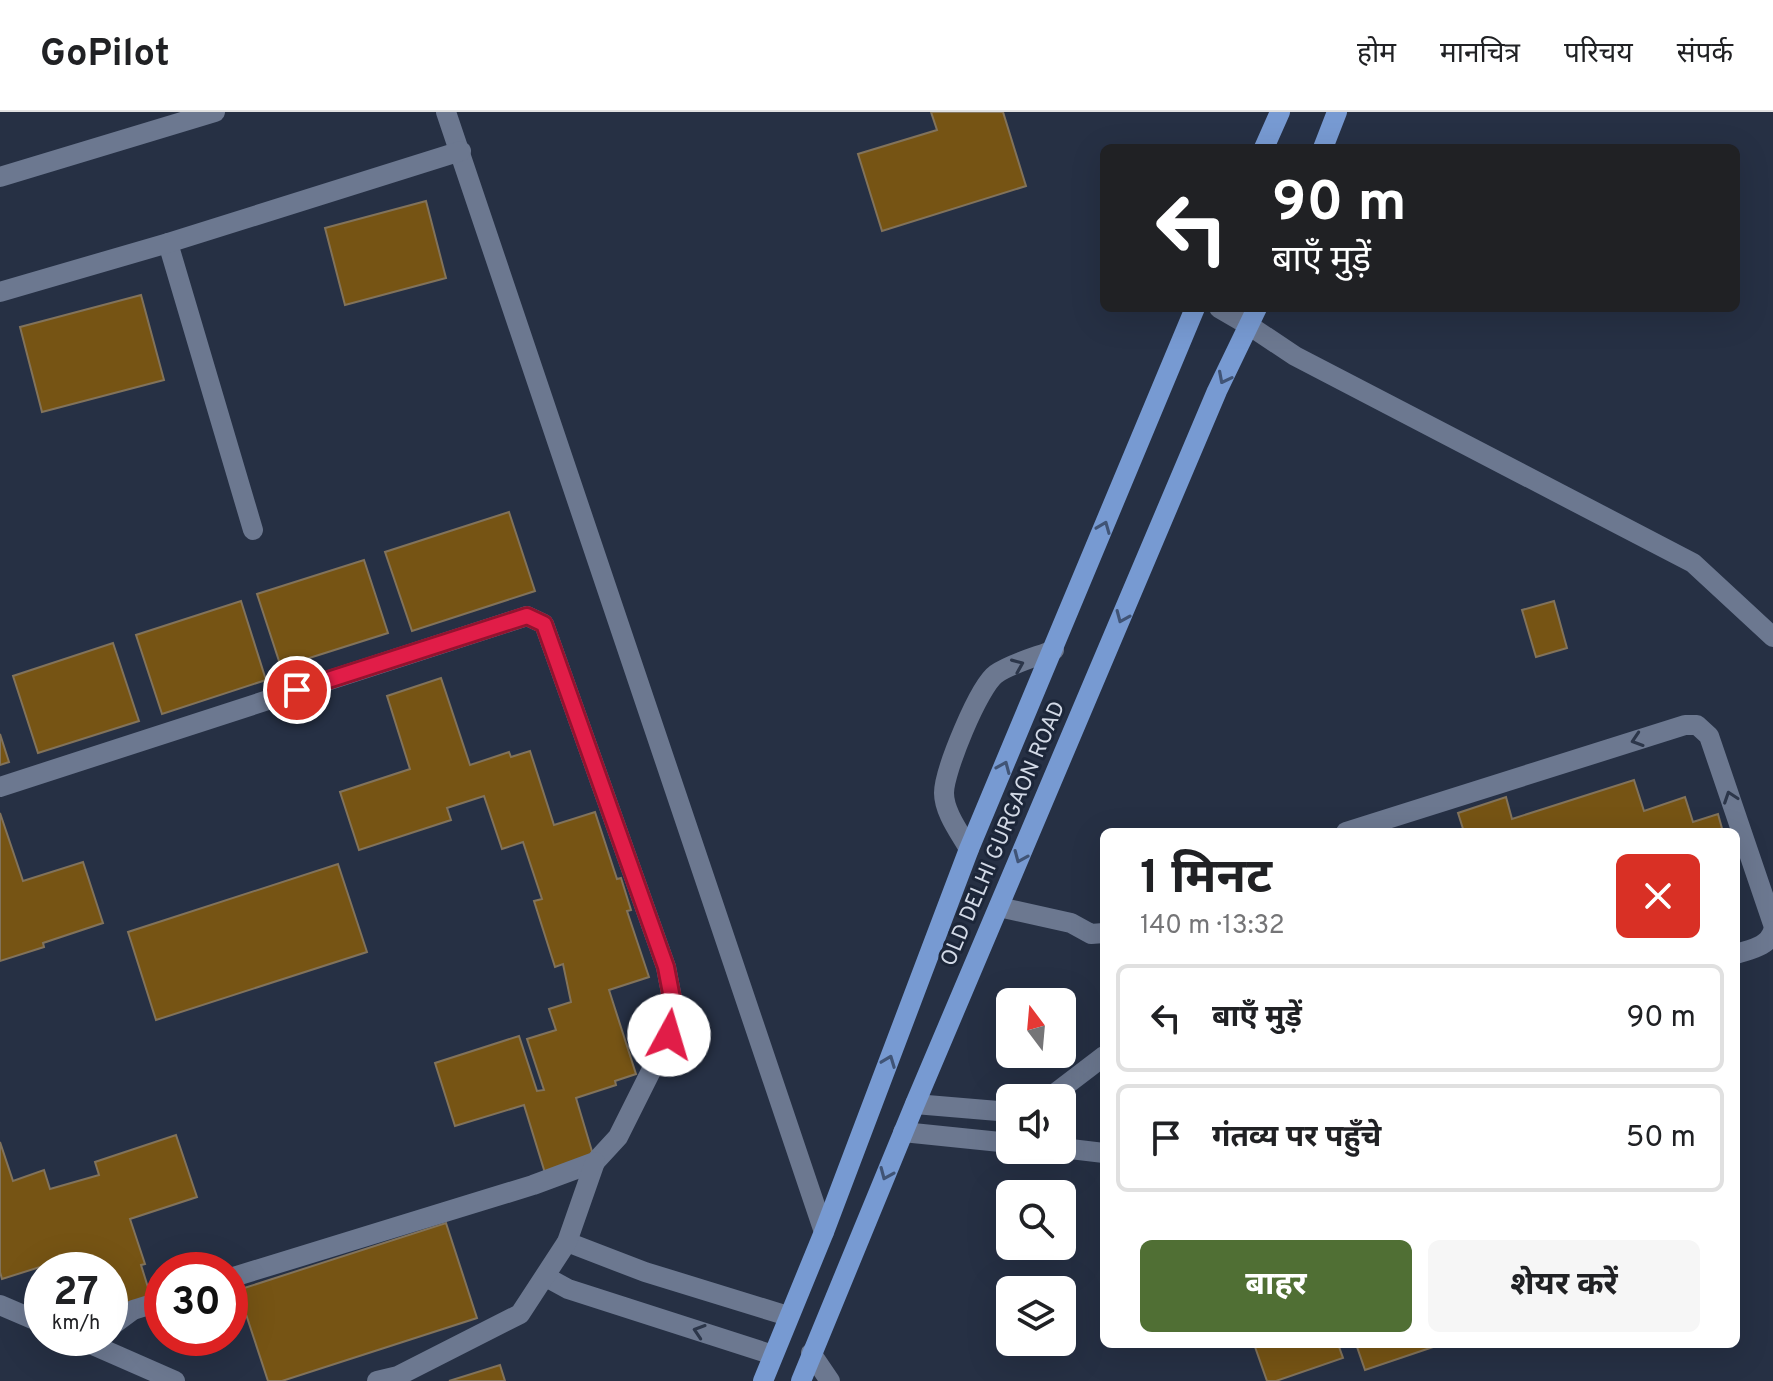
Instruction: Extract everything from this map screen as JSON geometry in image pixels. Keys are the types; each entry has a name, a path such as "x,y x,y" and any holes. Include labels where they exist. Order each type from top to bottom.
{"main road":[{"path":"1266,144 1280,112"},
{"path":"1325,144 1337,112"},
{"name":"OLD DELHI GURGAON ROAD","path":"763,1381 824,1232 969,849 1193,312"},
{"name":"OLD DELHI GURGAON ROAD","path":"801,1381 903,1132 1217,391 1254,317"}],"street":[{"path":"0,177 215,112"},
{"path":"446,112 824,1232"},
{"path":"0,292 461,151"},
{"path":"168,243 253,530"},
{"path":"1235,312 1254,317 1295,356 1693,563 1773,637"},
{"path":"0,787 527,616 544,624 666,967 675,1014 669,1035 618,1137 595,1162 567,1242 520,1314 398,1376 377,1381"},
{"path":"969,849 952,821 944,794 960,740 977,701 994,675 1054,650"},
{"path":"1359,828 1685,725 1697,725 1709,736 1773,924"},
{"path":"999,907 1071,923 1091,934 1100,933"},
{"path":"1740,953 1763,945 1773,931"},
{"path":"1067,1084 1100,1059"},
{"path":"915,1104 996,1111"},
{"path":"903,1132 996,1142"},
{"path":"1076,1150 1100,1153"},
{"path":"248,1272 533,1185 595,1162"},
{"path":"567,1242 645,1272 788,1316"},
{"path":"546,1277 568,1289 773,1355"},
{"path":"0,1305 24,1315"},
{"path":"811,1353 830,1381"},
{"path":"121,1356 175,1381"}],"building":[{"path":"931,112 1003,112 1026,186 882,231 858,154 937,130"},
{"path":"426,201 446,278 345,305 325,228"},
{"path":"141,295 164,380 42,412 20,327"},
{"path":"509,512 535,591 412,631 385,552"},
{"path":"364,560 388,633 281,667 257,594"},
{"path":"241,601 266,680 162,714 136,635"},
{"path":"1554,601 1567,648 1536,657 1522,610"},
{"path":"113,643 139,721 38,753 13,676"},
{"path":"441,678 470,765 509,752 511,757 530,751 554,825 595,812 617,879 621,878 631,910 627,911 649,977 609,990 636,1074 615,1081 616,1085 576,1098 594,1158 545,1173 524,1105 455,1126 435,1063 519,1036 537,1091 544,1090 527,1039 556,1030 549,1009 571,1002 563,964 555,967 534,901 542,899 523,842 502,849 484,796 447,808 451,820 359,850 340,792 410,769 387,696"},
{"path":"0,734 9,762 0,765"},
{"path":"1634,780 1644,811 1685,797 1693,822 1718,814 1722,828 1463,828 1458,813 1506,797 1512,819"},
{"path":"0,813 23,881 83,862 103,923 0,961"},
{"path":"338,864 367,952 156,1020 128,932"},
{"path":"176,1135 197,1197 130,1219 144,1261 141,1265 144,1299 128,1305 128,1252 24,1252 24,1272 2,1279 0,1142 13,1181 44,1170 50,1189 99,1175 95,1162"},
{"path":"446,1223 477,1318 282,1381 268,1381 248,1320 248,1287"},
{"path":"1255,1348 1339,1348 1343,1358 1276,1381 1267,1381"},
{"path":"1357,1348 1430,1348 1365,1370"},
{"path":"500,1365 505,1381 449,1381"}],"route":[{"path":"297,690 527,616 544,624 666,967 675,1014 669,1035"}]}
